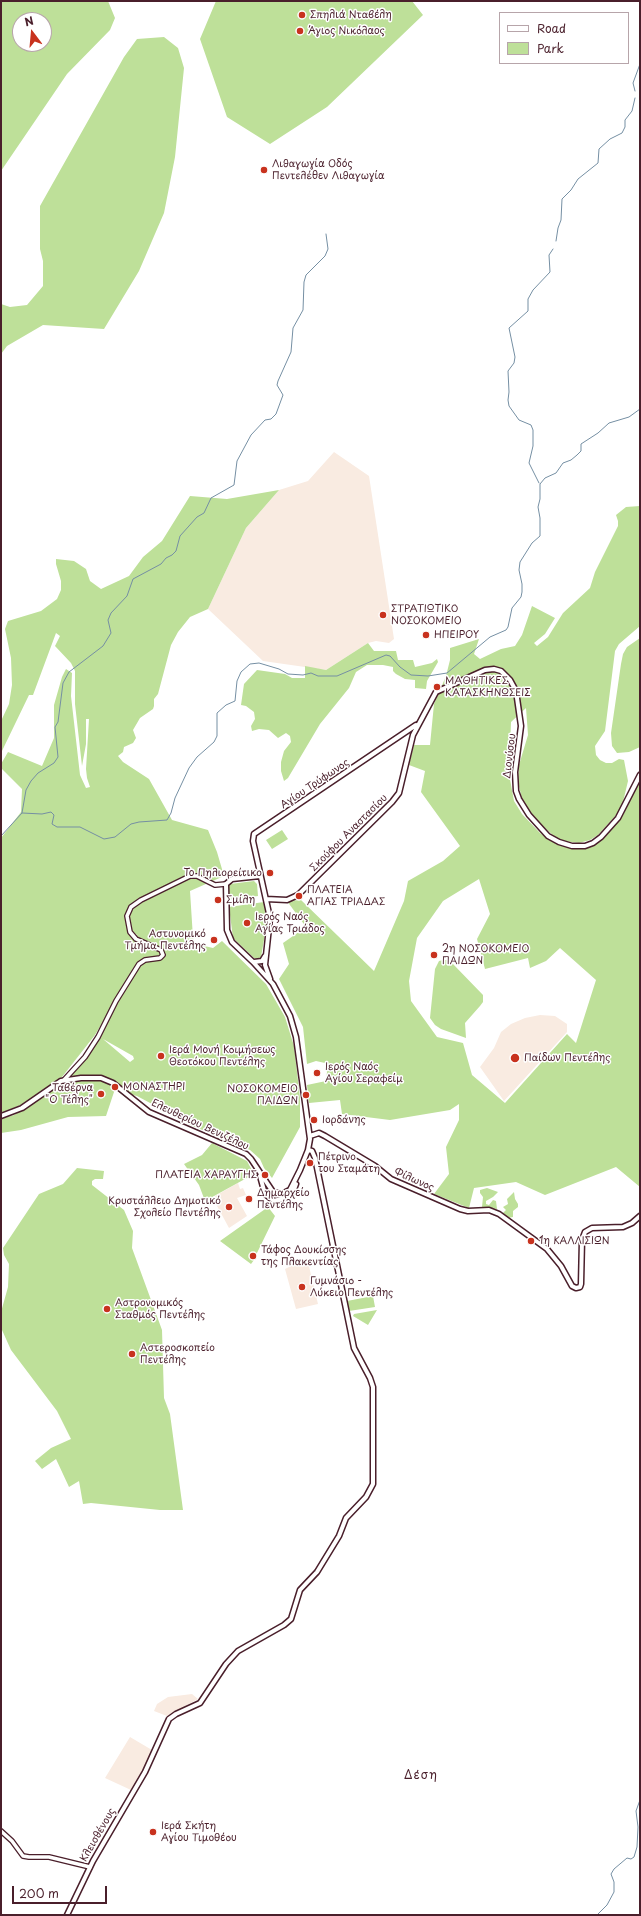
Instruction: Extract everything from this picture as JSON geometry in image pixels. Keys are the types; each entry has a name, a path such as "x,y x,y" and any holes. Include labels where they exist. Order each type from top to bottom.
{"main road":[{"name":"Διονύσου","path":"419,722 436,692 485,670 496,669 505,674 514,686 520,712 521,733 514,777 519,799 529,816 542,831 555,840 568,845 585,846 601,837 621,814 640,775"},
{"name":"Αγίου Τρύφωνος","path":"260,876 253,842 254,834 407,733 419,722"},
{"name":"Σκούφου Αναστασίου","path":"266,899 287,900 298,895 392,802 399,793 413,736 419,722"},
{"path":"407,733 410,732 413,736"},
{"path":"273,984 232,942 228,934 226,884 232,879 260,876 270,924 266,953 266,968 290,1016 296,1037 310,1136 308,1150 296,1179"},
{"path":"253,962 262,962 266,953"},
{"name":"Ελευθερίου Βενιζέλου","path":"1,1116 17,1110 55,1084 64,1080 88,1077 110,1081 149,1112 242,1152 249,1157 271,1190 277,1194 288,1191 296,1179"},
{"name":"Φίλωνος","path":"310,1136 319,1134 325,1136 375,1166 394,1181 465,1210 492,1210 518,1227 552,1254 561,1266 572,1286 578,1288 581,1284 582,1240 585,1232 592,1228 623,1227 632,1223 640,1216"},
{"name":"Κλεισθένους","path":"67,1915 90,1867 148,1766 171,1717 200,1703 229,1659 238,1651 286,1624 291,1619 300,1590 317,1572 340,1536 346,1518 366,1497 373,1484 373,1387 369,1376 354,1348 315,1158 312,1151 308,1150"},
{"name":"Ελευθερίου Βενιζέλου","path":"260,1173 265,1194 275,1201 290,1196 295,1188 296,1179"}],"street":[{"path":"64,1080 85,1057 116,1001 139,964 145,960 160,958 163,955 161,950 136,939 130,932 127,916 131,908 141,900 190,876 197,876 215,885 226,884"},
{"path":"1,1832 12,1841 23,1856 47,1857 90,1867"}],"shaded area":[{"path":"334,452 369,476 394,639 389,643 376,641 368,643 326,670 263,661 208,609 246,528 279,490 308,481"},
{"name":"Παίδων Πεντέλης","path":"540,1015 555,1016 567,1024 567,1032 504,1101 480,1067 494,1048 501,1032 511,1024 525,1018"},
{"name":"Κρυστάλλειο Δημοτικό Σχολείο Πεντέλης","path":"238,1183 240,1189 243,1188 246,1195 237,1198 247,1216 229,1228 216,1204 218,1202 215,1196"},
{"name":"Γυμνάσιο - Λύκειο Πεντέλης","path":"307,1258 318,1304 296,1309 285,1269"},
{"path":"192,1694 198,1699 167,1716 154,1711 157,1704 168,1697"},
{"path":"130,1737 152,1750 143,1771 131,1790 105,1778"}],"green space":[{"path":"1,1 108,1 115,18 110,30 67,74 1,171"},
{"path":"216,1 412,1 423,15 327,107 270,144 227,117 200,39"},
{"path":"164,37 178,48 184,68 175,157 164,213 139,271 104,329 43,325 7,346 1,354 1,304 10,307 27,305 43,286 43,261 40,249 40,206 124,57 137,39"},
{"path":"279,490 246,528 208,609 190,617 178,632 171,645 158,694 154,699 153,709 140,718 133,730 136,738 133,743 124,747 123,752 118,756 123,762 149,779 172,820 208,830 217,852 224,876 190,891 193,938 196,944 213,948 222,941 266,984 285,1017 294,1046 300,1098 300,1127 272,1178 264,1168 260,1159 250,1150 193,1126 137,1096 133,1095 129,1100 115,1089 106,1116 68,1117 21,1130 1,1133 1,1119 14,1115 26,1108 65,1081 84,1060 100,1038 117,1001 139,965 145,961 162,958 164,952 159,947 137,939 134,935 138,934 131,934 134,939 159,949 161,951 160,956 157,958 143,959 138,963 95,1035 62,1077 23,1104 1,1113 1,838 21,812 22,789 1,768 1,764 8,752 42,766 54,738 54,705 62,677 66,669 72,673 71,696 80,775 86,788 90,787 86,769 89,719 86,719 86,744 82,766 75,704 75,671 71,663 55,646 60,636 56,633 33,695 29,695 1,753 1,721 9,704 12,685 11,658 5,629 8,621 41,611 57,599 61,590 61,581 56,559 74,561 86,569 90,581 101,589 129,576 143,557 162,541 190,496 227,499","holes":["103,1039 133,1056 134,1059 130,1062"]},
{"path":"640,506 640,626 619,644 615,651 605,731 595,746 596,755 600,760 606,763 612,763 619,759 624,760 628,781 623,802 618,813 598,835 590,840 579,843 563,841 555,837 536,820 522,799 518,782 519,765 528,735 526,708 511,722 509,774 514,801 522,814 540,833 551,841 574,849 584,848 594,844 606,836 623,815 640,780 640,1187 616,1167 545,1195 516,1182 474,1188 469,1208 434,1194 449,1174 446,1147 459,1120 459,1104 450,1110 390,1120 342,1114 340,1100 309,1103 307,1085 326,1081 327,1072 325,1063 316,1061 307,1064 303,1027 279,979 289,964 283,943 306,927 287,901 301,900 374,971 404,901 408,881 443,861 460,846 421,792 425,771 409,765 414,745 430,745 434,704 446,676 450,660 450,648 479,639 474,654 480,659 501,649 515,646 522,635 532,606 555,618 545,634 534,643 537,646 548,637 563,613 590,588 595,572 618,526 616,515 626,507","holes":["479,879 490,914 477,939 485,969 528,958 530,968 546,961 560,948 596,980 576,1043 567,1034 505,1103 472,1075 463,1043 437,1037 411,1001 409,981 417,938 443,901"]},
{"path":"640,638 640,747 629,752 617,753 612,746 611,733 623,654 627,647"},
{"path":"368,643 374,651 396,651 398,660 413,660 415,667 432,663 437,659 438,662 427,681 426,689 415,688 415,680 405,679 396,674 393,671 393,667 383,665 367,665 356,672 349,688 320,724 288,778 284,781 281,771 281,762 284,751 291,742 290,736 286,733 278,738 269,730 259,729 252,731 251,726 255,719 254,712 246,706 241,705 244,684 257,670 285,674 292,678 305,678 305,666 326,670"},
{"path":"282,830 288,839 272,849 266,840"},
{"path":"254,881 257,884 258,896 229,900 230,884"},
{"path":"264,902 267,923 261,957 257,959 254,958 233,938 229,907"},
{"path":"447,960 453,964 483,995 483,1002 465,1023 466,1038 441,1029 435,1025 430,1018 435,969 439,961"},
{"path":"212,1143 247,1161 254,1174 205,1201 199,1185 184,1164 202,1155"},
{"path":"77,1168 104,1171 103,1179 95,1179 92,1181 92,1185 124,1210 133,1231 132,1248 162,1330 164,1398 170,1414 183,1510 160,1510 91,1503 83,1504 79,1481 69,1487 56,1459 42,1469 35,1461 51,1448 71,1439 57,1411 11,1350 2,1330 1,1312 8,1287 9,1264 4,1255 3,1248 39,1194 63,1184"},
{"path":"487,1188 498,1192 486,1201 486,1204 489,1205 493,1200 496,1201 497,1209 482,1207 483,1197 480,1190"},
{"path":"514,1192 518,1207 513,1211 513,1217 508,1218 502,1214 506,1210 503,1207 508,1204 507,1199"},
{"path":"268,1207 275,1216 256,1255 257,1256 251,1264 220,1241"},
{"path":"373,1296 375,1307 349,1311 347,1301"},
{"path":"377,1310 368,1325 353,1316 354,1314"}],"waterway":[{"path":"635,91 633,83 640,64"},
{"path":"556,241 561,220 562,199 571,190 578,179 598,163 599,149 610,139 622,133 625,127 625,120 632,111 635,98"},
{"path":"1,836 22,813 26,790 31,781 38,773 54,763 58,757 55,727 58,722 63,683 69,672 103,646 111,633 108,620 111,613 127,596 133,579 161,564 166,558 172,555 176,551 180,536 197,517 204,513 211,498 234,485 237,461 251,435 265,420 271,419 276,414 283,395 277,385 291,352 293,328 303,310 304,282 306,275 325,256 328,249 326,234"},
{"path":"539,483 529,463 533,446 533,430 531,425 519,420 509,406 508,371 514,363 515,357 509,328 528,311 528,299 533,290 550,272 549,255 553,249"},
{"path":"22,813 42,814 51,812 54,815 52,824 57,827 80,827 104,839 115,837 131,824 167,820 171,813 175,798 189,768 197,757 214,742 217,736 217,713 226,705 235,701 237,681 241,672 250,664 259,663 279,669 288,674 303,675 311,673 318,676 337,676 386,655 390,656 400,667 411,675 428,676 447,673 490,637 506,630 508,627 512,608 521,597 522,592 519,570 520,562 532,543 540,536 540,518 538,507 540,499 540,484 545,478 556,473 563,463 571,460 577,455 581,451 581,444 598,433 609,423 629,417 640,409"},
{"path":"597,1915 607,1905 614,1892 614,1882 611,1874 614,1869 627,1858 631,1859 634,1857 637,1847 638,1827 636,1811 640,1800"}],"place":[{"name":"Σπηλιά Νταβέλη","path":"302,15"},
{"name":"Άγιος Νικόλαος","path":"300,31"},
{"name":"Λιθαγωγία Οδός Πεντελέθεν Λιθαγωγία","path":"264,170"},
{"name":"ΣΤΡΑΤΙΩΤΙΚΟ ΝΟΣΟΚΟΜΕΙΟ","path":"383,615"},
{"name":"ΗΠΕΙΡΟΥ","path":"426,635"},
{"name":"ΜΑΘΗΤΙΚΕΣ ΚΑΤΑΣΚΗΝΏΣΕΙΣ","path":"437,687"},
{"name":"Το Πηλιορείτικο","path":"270,873"},
{"name":"ΠΛΑΤΕΙΑ ΑΓΙΑΣ ΤΡΙΑΔΑΣ","path":"299,896"},
{"name":"Σμίλη","path":"218,900"},
{"name":"Ιερός Ναός Αγίας Τριάδος","path":"247,923"},
{"name":"Αστυνομικό Τμήμα Πεντέλης","path":"214,940"},
{"name":"2η ΝΟΣΟΚΟΜΕΙΟ ΠΑΙΔΩΝ","path":"434,955"},
{"name":"Ιερά Μονή Κοιμήσεως Θεοτόκου Πεντέλης","path":"161,1056"},
{"name":"Παίδων Πεντέλης","path":"515,1058"},
{"name":"Ιερός Ναός Αγίου Σεραφείμ","path":"317,1073"},
{"name":"ΜΟΝΑΣΤΗΡΙ","path":"115,1087"},
{"name":"Ταβέρνα \"Ο Τέλης\"","path":"101,1094"},
{"name":"ΝΟΣΟΚΟΜΕΙΟ ΠΑΙΔΩΝ","path":"306,1095"},
{"name":"Ιορδάνης","path":"314,1120"},
{"name":"Πέτρινο του Σταμάτη","path":"310,1163"},
{"name":"ΠΛΑΤΕΙΑ ΧΑΡΑΥΓΗΣ","path":"265,1175"},
{"name":"Δημαρχείο Πεντέλης","path":"249,1199"},
{"name":"Κρυστάλλειο Δημοτικό Σχολείο Πεντέλης","path":"229,1207"},
{"name":"1η ΚΑΛΛΙΣΙΩΝ","path":"531,1241"},
{"name":"Τάφος Δουκίσσης της Πλακεντίας","path":"253,1256"},
{"name":"Γυμνάσιο - Λύκειο Πεντέλης","path":"302,1287"},
{"name":"Αστρονομικός Σταθμός Πεντέλης","path":"107,1309"},
{"name":"Αστεροσκοπείο Πεντέλης","path":"132,1354"},
{"name":"Ιερά Σκήτη Αγίου Τιμοθέου","path":"153,1832"}],"district":[{"name":"Δέση","path":"421,1776"}]}
